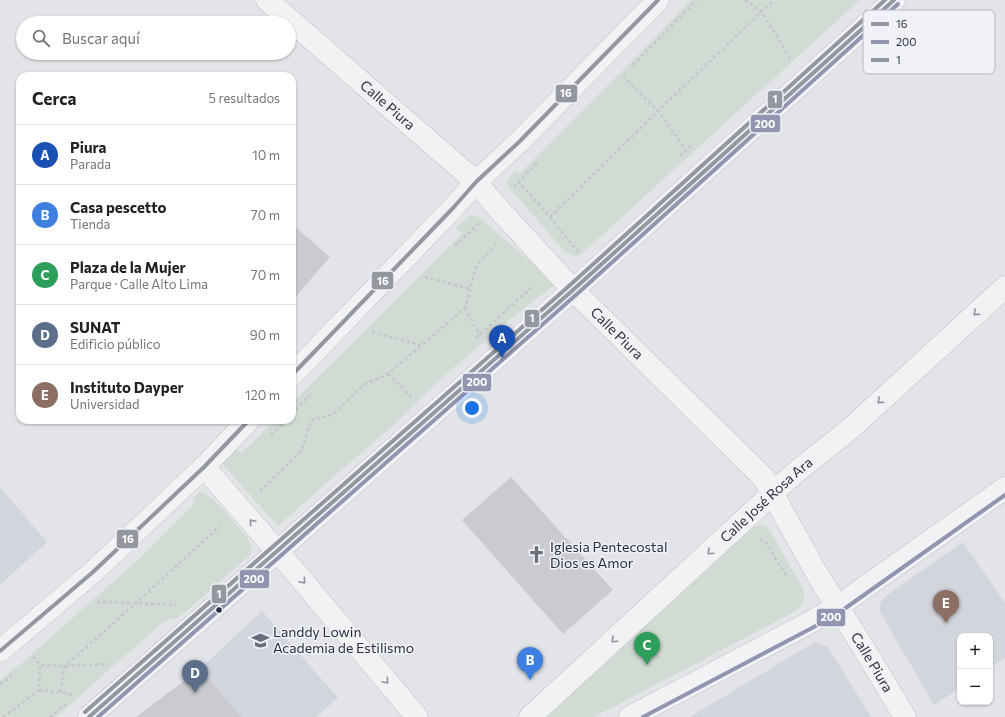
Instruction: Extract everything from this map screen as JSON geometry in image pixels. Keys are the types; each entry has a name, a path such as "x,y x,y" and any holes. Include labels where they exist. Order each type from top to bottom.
{"street":[{"name":"Calle Piura","path":"267,0 285,16"},
{"path":"296,371 453,208 476,182 520,141 658,0"},
{"path":"883,10 894,0"},
{"name":"Calle Piura","path":"296,25 476,182 497,207 574,290 763,477 820,579 905,717"},
{"path":"89,717 574,290 863,28"},
{"name":"Calle José Rosa Ara","path":"530,717 796,472 850,429 1005,287"},
{"path":"0,651 93,572 204,467 245,424"},
{"path":"204,467 278,551 417,717"},
{"path":"630,717 837,607 1005,488"}],"path":[{"path":"745,0 762,12 790,58"},
{"path":"550,217 774,0"},
{"path":"623,76 658,111 686,150"},
{"path":"515,179 550,217 580,254"},
{"path":"260,492 302,450 311,420 332,415 365,384 388,374 465,308 476,266 498,242"},
{"path":"425,277 470,289"},
{"path":"465,308 480,335"},
{"path":"372,332 421,345"},
{"path":"388,374 412,398"},
{"path":"60,692 66,666 222,525"},
{"path":"758,538 766,543 789,580"},
{"path":"96,602 182,606"},
{"path":"33,657 40,665 39,690"},
{"path":"40,665 66,666 110,664"},
{"path":"3,717 39,690 75,695"}],"shaded area":[{"path":"691,0 860,0 578,257 566,253 508,186 507,180 515,171 520,173"},
{"path":"476,215 557,284 524,308 446,374 396,423 278,526 224,466 224,462 235,449 242,453 271,424 296,424 296,399 462,234 455,228 469,216"},
{"path":"0,487 47,542 0,585"},
{"path":"199,492 204,493 214,500 247,537 252,547 251,554 190,608 177,618 164,621 56,717 0,717 0,680 21,664 140,558 196,502 192,499"},
{"path":"761,525 767,527 771,532 803,589 803,602 794,612 594,717 543,717 752,526"},
{"path":"963,542 1005,603 1005,658 993,666 993,633 957,633 957,690 934,705 879,610 882,599"},
{"name":"Landdy Lowin Academia de Estilismo","path":"262,611 338,698 316,717 242,717 200,669"},
{"path":"815,642 828,647 871,717 690,717"}],"building":[{"path":"296,227 330,257 296,296"},
{"name":"Iglesia Pentecostal Dios es Amor","path":"511,477 613,590 563,634 462,520"},
{"path":"200,669 242,717 136,717"}],"transit line":[{"name":"16","path":"296,371 453,208 476,182 520,141 658,0"},
{"name":"1","path":"874,10 885,0"},
{"name":"16","path":"883,10 894,0"},
{"name":"200","path":"891,10 898,4"},
{"name":"1","path":"85,712 569,286 863,20"},
{"name":"16","path":"89,717 573,290 863,28"},
{"name":"200","path":"98,717 577,294 863,36"},
{"name":"16","path":"0,651 93,572 204,467 245,424"},
{"name":"200","path":"643,717 840,612 1005,495"}],"place":[{"name":"Piura","path":"502,358"},
{"name":"Iglesia Pentecostal Dios es Amor","path":"537,555"},
{"name":"Instituto Dayper","path":"946,623"},
{"name":"Landdy Lowin Academia de Estilismo","path":"260,640"},
{"name":"Plaza de la Mujer","path":"647,665"},
{"name":"Casa pescetto","path":"530,680"},
{"name":"SUNAT","path":"195,693"}]}
